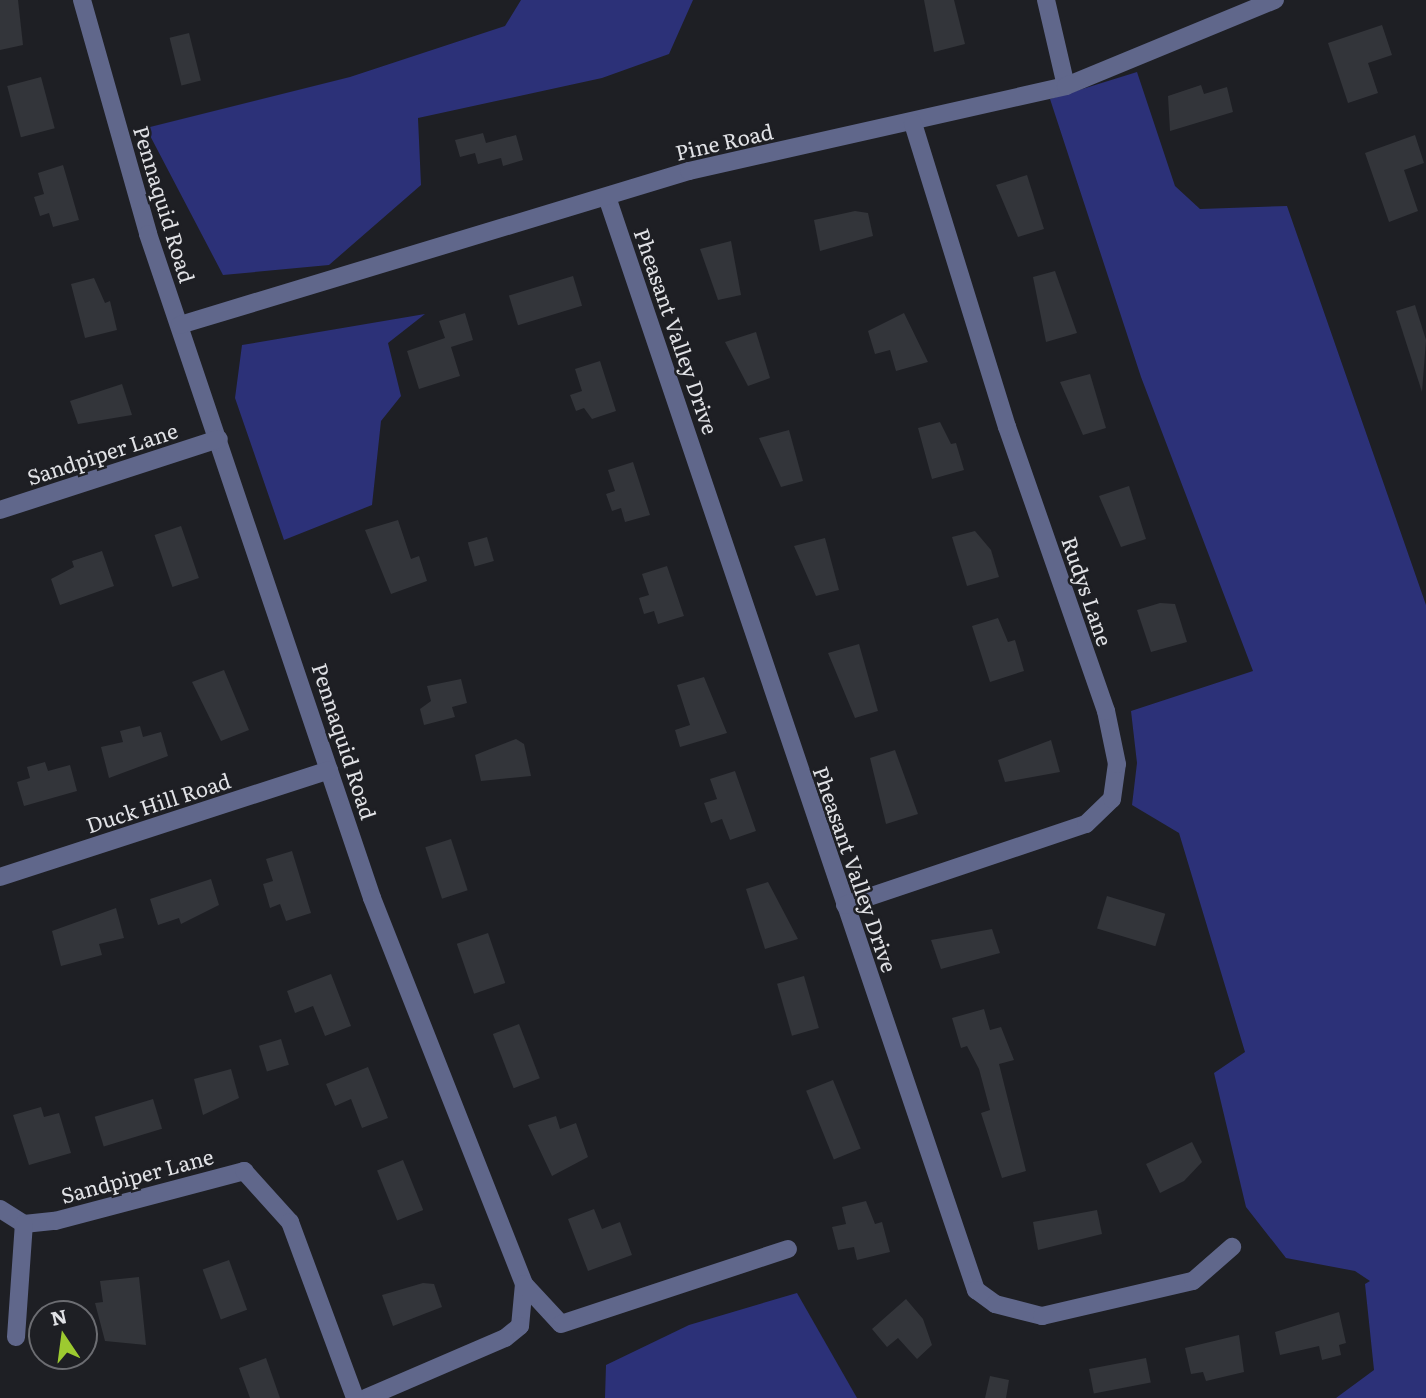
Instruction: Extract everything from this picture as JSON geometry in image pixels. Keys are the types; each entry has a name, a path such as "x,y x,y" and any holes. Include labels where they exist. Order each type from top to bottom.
{"street":[{"name":"Pennaquid Road","path":"82,0 180,325 372,898 524,1284 520,1326 505,1338 366,1398"},
{"path":"1046,0 1066,86"},
{"name":"Pine Road","path":"180,325 689,171 913,124 1066,86 1275,0"},
{"name":"Rudys Lane","path":"845,905 1086,824 1112,799 1117,764 1106,711 1007,427 913,124"},
{"name":"Pheasant Valley Drive","path":"607,197 976,1290 995,1304 1042,1316 1193,1281 1232,1247"},
{"name":"Sandpiper Lane","path":"0,510 219,439"},
{"name":"Duck Hill Road","path":"0,877 329,769"},
{"name":"Sandpiper Lane","path":"24,1224 244,1171 290,1222 355,1398"},
{"path":"0,1209 24,1224 16,1337"},
{"path":"524,1284 561,1324 789,1249"}],"shaded area":[{"path":"521,0 693,0 669,54 602,78 418,118 421,185 329,265 223,275 146,128 350,77 505,26"},
{"path":"1137,72 1175,186 1200,209 1287,206 1426,605 1426,1398 1336,1398 1374,1370 1365,1284 1370,1281 1355,1271 1286,1258 1246,1207 1214,1073 1245,1052 1179,833 1132,805 1137,763 1131,711 1253,671 1141,377 1050,99"},
{"path":"425,314 388,343 401,396 381,421 372,505 284,540 235,398 242,345"},
{"path":"797,1293 857,1398 605,1398 606,1365 689,1325"}],"building":[{"path":"0,0 18,0 23,45 0,50"},
{"path":"924,0 954,0 965,44 934,52"},
{"path":"1382,25 1392,55 1368,63 1378,93 1348,103 1328,43"},
{"path":"189,33 201,81 181,85 170,38"},
{"path":"41,77 55,128 21,137 7,86"},
{"path":"1201,85 1204,94 1227,87 1233,112 1170,131 1168,96"},
{"path":"483,133 486,143 516,135 523,160 503,166 501,158 478,164 475,153 460,157 455,140"},
{"path":"1415,135 1424,163 1404,170 1418,211 1389,222 1365,153"},
{"path":"63,165 79,220 53,227 49,213 40,216 34,197 44,194 38,173"},
{"path":"1027,175 1044,229 1018,237 996,185"},
{"path":"855,211 868,213 873,236 820,251 814,220"},
{"path":"731,241 741,295 718,300 700,249"},
{"path":"1055,271 1077,333 1046,342 1033,277"},
{"path":"573,276 582,306 518,325 509,296"},
{"path":"94,278 105,303 110,301 117,330 85,338 71,284"},
{"path":"1415,305 1426,340 1422,392 1396,311"},
{"path":"465,313 473,340 451,347 460,376 419,389 407,351 445,338 439,321"},
{"path":"904,313 928,362 896,371 890,350 875,354 868,331"},
{"path":"756,332 770,378 748,386 725,342"},
{"path":"600,361 616,411 592,419 584,408 576,411 570,395 582,391 575,369"},
{"path":"1090,374 1106,428 1083,435 1060,382"},
{"path":"122,384 132,415 78,424 70,401"},
{"path":"940,422 951,444 956,443 964,470 932,479 918,428"},
{"path":"789,430 803,481 781,487 759,438"},
{"path":"633,462 650,515 625,522 621,508 612,511 606,494 615,491 608,470"},
{"path":"1129,486 1146,539 1121,547 1099,496"},
{"path":"398,520 411,559 419,556 427,581 391,594 365,530"},
{"path":"181,526 199,578 172,587 155,535"},
{"path":"975,531 991,550 999,577 967,586 952,537"},
{"path":"487,537 494,561 475,567 468,543"},
{"path":"825,538 839,590 816,596 794,546"},
{"path":"102,551 114,586 60,605 51,579 74,567 72,561"},
{"path":"667,566 684,616 658,624 654,611 644,614 639,598 649,595 642,574"},
{"path":"1160,603 1175,604 1187,642 1151,652 1137,610"},
{"path":"998,618 1008,642 1015,640 1024,671 990,682 972,626"},
{"path":"859,644 878,711 855,718 828,653"},
{"path":"224,670 249,730 221,741 192,682"},
{"path":"704,677 727,733 680,747 675,730 690,725 677,685"},
{"path":"461,679 467,703 452,707 455,717 424,725 420,709 431,701 427,686"},
{"path":"140,726 143,737 161,732 168,756 109,778 101,747 123,742 120,731"},
{"path":"516,739 524,744 531,776 481,781 475,755"},
{"path":"1051,740 1060,772 1005,782 998,760"},
{"path":"895,750 918,814 886,824 870,758"},
{"path":"45,762 48,771 70,765 77,791 24,806 17,782 30,778 27,767"},
{"path":"735,771 756,831 730,840 722,819 711,823 704,803 717,799 710,779"},
{"path":"451,839 468,890 442,899 425,847"},
{"path":"292,851 311,913 286,921 280,904 270,908 263,884 273,881 266,859"},
{"path":"211,879 219,905 181,924 179,918 158,925 150,899"},
{"path":"768,882 798,939 765,949 746,889"},
{"path":"1107,896 1165,914 1155,946 1097,929"},
{"path":"116,908 124,938 99,944 102,955 61,966 52,931"},
{"path":"992,929 1000,953 941,969 931,940"},
{"path":"488,933 505,983 474,994 457,944"},
{"path":"331,974 351,1026 325,1036 313,1006 295,1013 287,991"},
{"path":"804,976 819,1028 792,1036 777,984"},
{"path":"984,1009 990,1030 1001,1027 1014,1060 999,1064 1026,1171 1002,1178 981,1113 990,1110 979,1069 967,1046 961,1048 952,1018"},
{"path":"519,1024 540,1078 514,1088 493,1034"},
{"path":"281,1039 289,1065 267,1072 259,1046"},
{"path":"368,1067 388,1118 362,1128 351,1099 335,1106 326,1084"},
{"path":"231,1069 239,1098 203,1115 194,1079"},
{"path":"833,1080 861,1149 834,1159 806,1091"},
{"path":"153,1099 162,1129 104,1146 95,1117"},
{"path":"41,1107 44,1117 59,1113 71,1153 29,1165 13,1115"},
{"path":"556,1116 560,1129 576,1123 588,1157 552,1176 528,1125"},
{"path":"1192,1142 1202,1162 1184,1181 1160,1193 1146,1164"},
{"path":"403,1160 423,1210 397,1221 377,1170"},
{"path":"866,1201 875,1224 882,1222 890,1252 857,1260 854,1247 838,1250 832,1227 846,1224 842,1207"},
{"path":"594,1209 602,1229 620,1222 632,1255 588,1271 568,1219"},
{"path":"1097,1210 1102,1234 1038,1250 1033,1222"},
{"path":"229,1260 247,1310 221,1319 203,1270"},
{"path":"139,1277 146,1345 105,1341 98,1314 98,1303 103,1302 100,1281"},
{"path":"423,1283 434,1284 442,1307 393,1326 382,1295"},
{"path":"906,1299 923,1319 932,1345 917,1359 898,1338 887,1347 872,1329"},
{"path":"1339,1312 1346,1343 1339,1345 1341,1355 1322,1360 1319,1346 1280,1355 1275,1332"},
{"path":"1239,1335 1244,1372 1206,1381 1203,1372 1191,1374 1185,1348"},
{"path":"266,1358 280,1398 250,1398 239,1368"},
{"path":"1146,1358 1151,1383 1094,1394 1089,1369"},
{"path":"990,1376 1009,1380 1006,1398 985,1398"}]}
